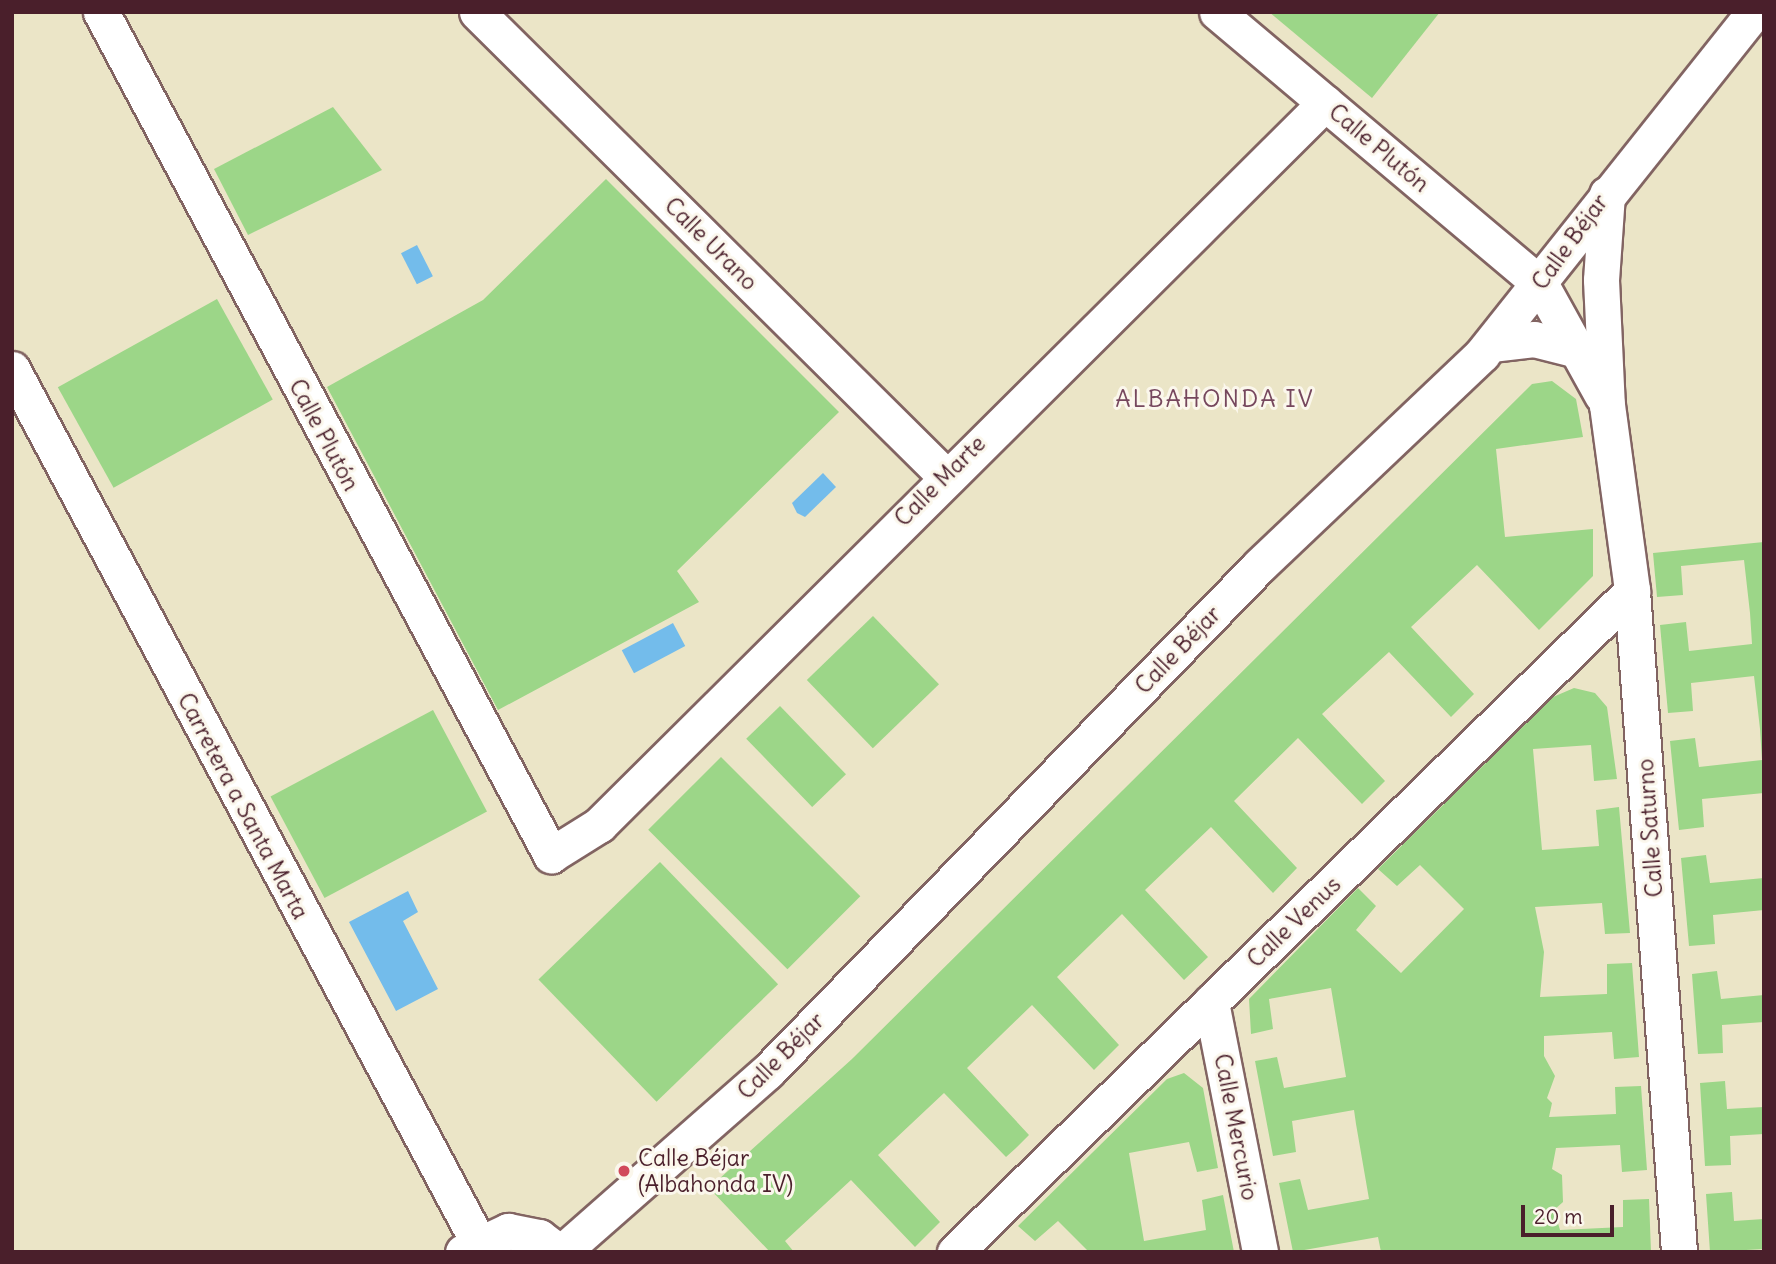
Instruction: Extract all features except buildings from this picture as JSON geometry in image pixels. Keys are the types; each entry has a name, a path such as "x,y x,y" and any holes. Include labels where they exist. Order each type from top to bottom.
{"street":[{"name":"Calle Plutón","path":"101,12 551,855"},
{"name":"Calle Urano","path":"477,12 945,476"},
{"name":"Calle Plutón","path":"1217,12 1541,285"},
{"name":"Calle Béjar","path":"560,1252 766,1072 1260,565 1491,344 1541,285 1607,191 1754,12"},
{"name":"Calle Marte","path":"551,855 599,825 945,476 1325,103"},
{"name":"Calle Saturno","path":"1593,345 1601,225 1607,191"},
{"name":"Calle Saturno","path":"1541,285 1574,298 1593,345 1606,405 1632,591 1679,1252"},
{"path":"1491,344 1534,339 1593,345"},
{"name":"Carretera a Santa Marta","path":"12,369 470,1246"},
{"name":"Calle Venus","path":"955,1252 1632,591"},
{"name":"Calle Mercurio","path":"1211,1002 1260,1252"},
{"path":"470,1246 524,1232 560,1252"}],"green space":[{"path":"1269,12 1440,12 1372,98"},
{"path":"333,107 382,170 248,235 214,169"},
{"path":"606,179 839,412 677,571 699,602 498,710 327,387 483,300"},
{"path":"217,299 273,400 114,488 58,387"},
{"path":"1552,381 1576,399 1583,437 1496,449 1505,537 1593,529 1593,576 1539,630 1477,565 1411,627 1474,694 1451,717 1389,652 1322,714 1385,781 1362,804 1298,738 1234,801 1297,868 1273,893 1211,827 1145,890 1208,957 1184,980 1122,914 1057,977 1119,1045 1094,1070 1032,1005 967,1068 1029,1135 1016,1148 1006,1157 944,1093 878,1155 940,1222 915,1247 851,1180 785,1241 794,1252 770,1252 709,1188 852,1059 1532,384"},
{"path":"1764,542 1764,793 1702,799 1704,827 1679,830 1670,741 1695,738 1699,767 1762,760 1760,729 1754,676 1691,683 1693,711 1668,713 1660,625 1686,622 1689,651 1752,644 1750,613 1744,560 1681,566 1683,595 1657,597 1653,553"},
{"path":"873,616 939,684 873,748 807,680"},
{"path":"1574,688 1595,693 1607,707 1617,779 1594,781 1591,745 1533,749 1542,850 1599,846 1596,810 1619,807 1630,933 1605,934 1602,903 1535,907 1544,952 1540,997 1607,994 1607,964 1632,963 1639,1057 1614,1059 1612,1032 1544,1036 1544,1056 1555,1076 1547,1098 1552,1103 1549,1117 1616,1114 1615,1087 1641,1086 1647,1170 1622,1172 1620,1145 1556,1148 1552,1169 1562,1175 1563,1202 1554,1210 1560,1230 1623,1227 1623,1200 1649,1199 1651,1252 1381,1252 1378,1237 1293,1252 1279,1183 1300,1179 1308,1210 1369,1199 1354,1110 1292,1121 1296,1152 1273,1156 1255,1061 1277,1057 1284,1088 1346,1077 1331,988 1269,999 1273,1029 1251,1034 1249,999 1358,888 1376,906 1356,930 1401,973 1464,909 1420,865 1397,886 1378,869 1553,697"},
{"path":"780,706 846,774 812,807 746,739"},
{"path":"433,710 487,812 325,898 271,796"},
{"path":"721,757 860,896 787,969 648,830"},
{"path":"1706,855 1710,883 1764,878 1764,910 1713,915 1715,944 1689,946 1681,858"},
{"path":"660,862 778,984 657,1102 538,979"},
{"path":"1717,971 1721,999 1764,995 1764,1022 1722,1025 1723,1053 1698,1054 1692,974"},
{"path":"1184,1073 1203,1088 1218,1168 1197,1172 1189,1142 1129,1153 1144,1241 1206,1230 1202,1200 1223,1195 1234,1252 1089,1252 1058,1221 1035,1241 1018,1226 1167,1079"},
{"path":"1725,1081 1727,1109 1764,1107 1764,1134 1730,1136 1731,1165 1705,1166 1700,1083"},
{"path":"1732,1192 1734,1221 1764,1219 1764,1249 1710,1252 1706,1194"}],"water":[{"path":"417,245 433,276 417,284 401,253"},
{"path":"823,473 836,487 805,517 797,513 792,503"},
{"path":"673,623 685,646 634,673 622,650"},
{"path":"408,891 418,912 403,921 438,989 396,1011 349,922"}],"place":[{"name":"Calle Béjar (Albahonda IV)","path":"624,1171"}],"district":[{"name":"ALBAHONDA IV","path":"1215,399"}]}
